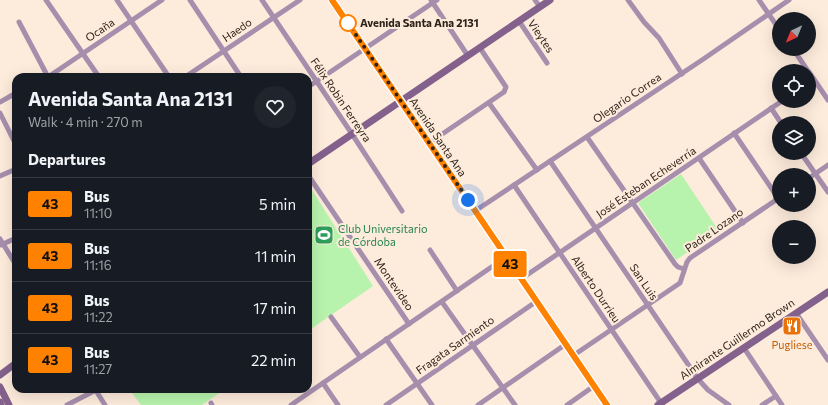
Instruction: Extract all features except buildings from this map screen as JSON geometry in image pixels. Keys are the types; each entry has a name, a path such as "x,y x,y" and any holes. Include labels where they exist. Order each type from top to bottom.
{"main road":[{"name":"Avenida Santa Ana","path":"332,0 607,405"}],"street":[{"path":"46,0 95,73"},
{"path":"117,0 166,73"},
{"name":"Ocaña","path":"54,73 162,0"},
{"path":"190,0 238,73"},
{"name":"Félix Robin Ferreyra","path":"262,0 311,73"},
{"name":"Haedo","path":"191,73 300,0"},
{"path":"535,0 540,7"},
{"path":"312,161 550,0"},
{"path":"628,0 644,22 659,38 682,74"},
{"path":"759,0 772,18"},
{"name":"Olegario Correa","path":"476,211 682,74 789,0"},
{"path":"312,84 434,1 468,56"},
{"name":"Vieytes","path":"519,21 547,63"},
{"path":"19,22 46,73"},
{"path":"429,143 506,90 506,87 480,48"},
{"name":"Félix Robin Ferreyra","path":"312,75 402,211"},
{"path":"816,83 828,100"},
{"path":"0,102 12,96"},
{"path":"489,103 537,170"},
{"path":"771,108 776,116"},
{"name":"José Esteban Echeverría","path":"521,279 771,108"},
{"path":"0,113 12,137"},
{"path":"734,133 772,188"},
{"path":"587,137 675,264 684,269"},
{"path":"699,158 743,223"},
{"name":"San Luis","path":"550,162 698,379 708,390 729,405"},
{"path":"816,172 828,165"},
{"path":"0,176 12,171"},
{"path":"816,174 828,192"},
{"name":"Montevideo","path":"312,181 409,324"},
{"name":"Alberto Durrieu","path":"514,186 612,329 660,404"},
{"name":"Padre Lozano","path":"574,355 680,283 684,269 690,258 772,203"},
{"path":"0,239 1,245 12,260"},
{"path":"1,245 12,240"},
{"path":"430,250 457,291"},
{"path":"312,390 506,257"},
{"name":"Almirante Guillermo Brown","path":"660,404 828,292"},
{"name":"Fragata Sarmiento","path":"386,405 537,301"},
{"path":"442,302 516,405"},
{"path":"796,313 828,360"},
{"path":"331,317 360,357"},
{"path":"386,339 432,405"},
{"path":"478,405 566,344"},
{"path":"744,348 782,405"},
{"path":"0,375 12,366"},
{"path":"323,383 338,405"},
{"path":"567,405 594,386"},
{"path":"0,387 9,405"},
{"path":"67,405 89,393"},
{"path":"98,393 106,405"},
{"path":"291,405 308,393"},
{"path":"762,405 776,396"}],"green space":[{"path":"681,174 719,231 676,260 638,203"},
{"name":"Club Universitario de Córdoba","path":"312,190 373,286 312,328"},
{"path":"132,393 219,393 202,405 141,405"}],"bus line":[{"name":"43","path":"332,0 607,405"}],"place":[{"name":"Avenida Santa Ana 2131","path":"348,23"},
{"name":"Club Universitario de Córdoba","path":"324,235"},
{"name":"Pugliese","path":"792,326"}],"route":[{"path":"348,23 468,200"}]}
